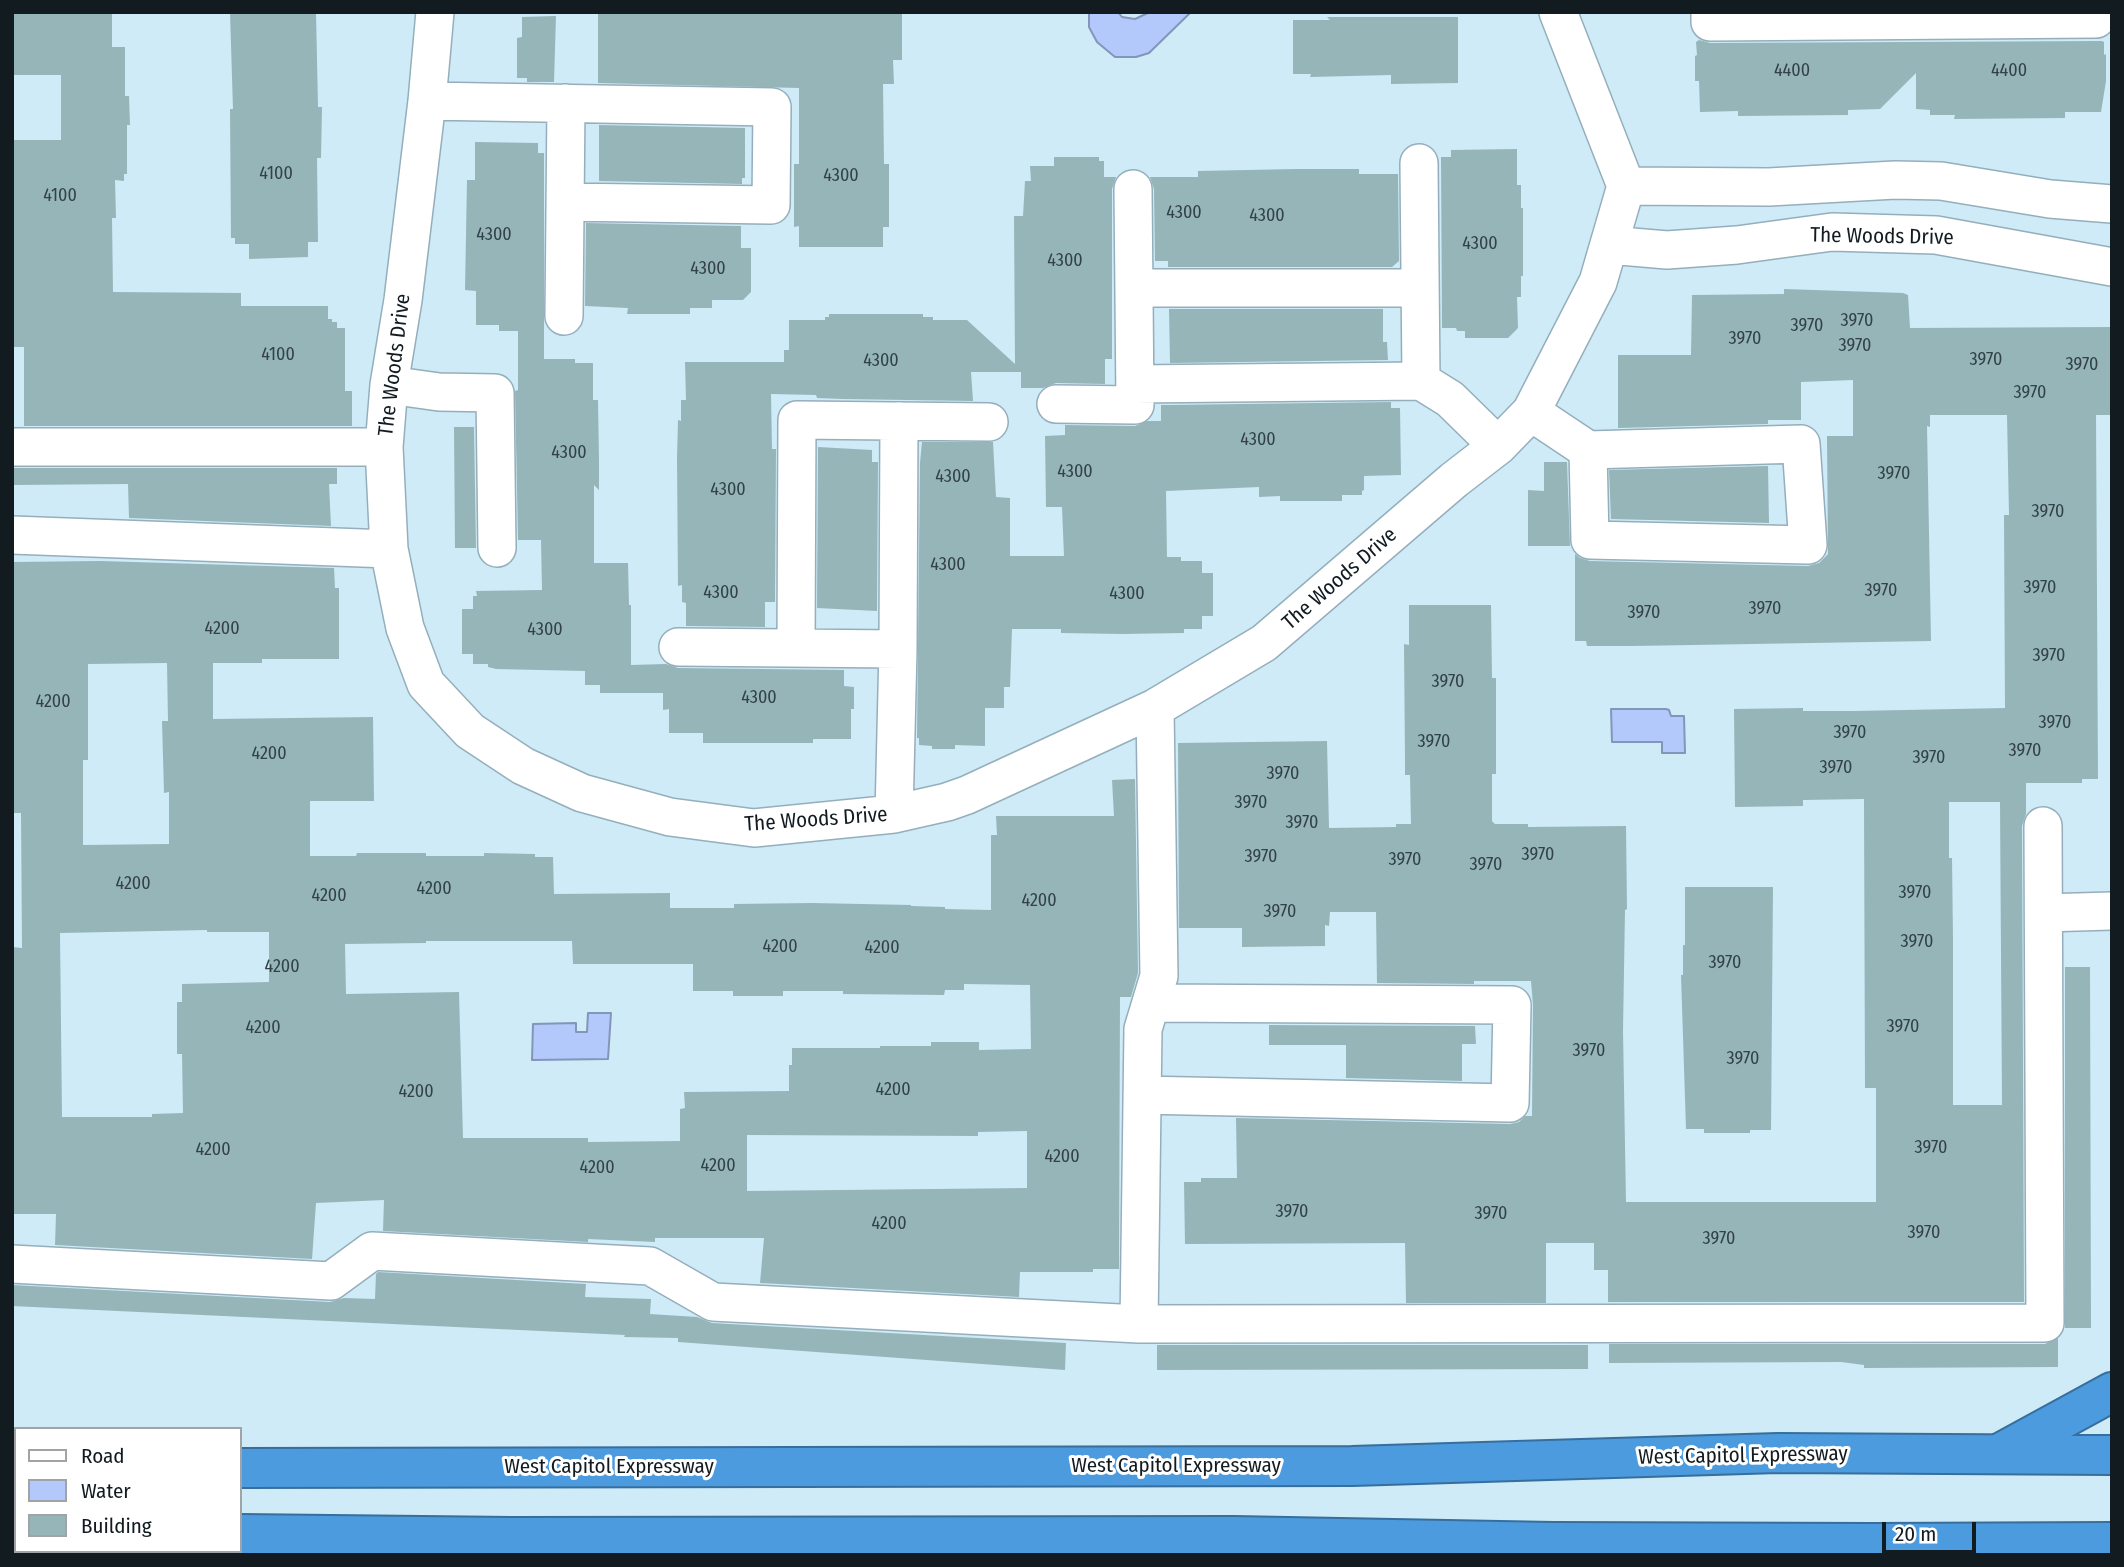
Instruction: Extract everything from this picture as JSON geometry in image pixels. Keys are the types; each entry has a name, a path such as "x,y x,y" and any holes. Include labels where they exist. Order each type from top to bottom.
{"highway":[{"path":"1997,1455 2112,1392"},
{"name":"West Capitol Expressway","path":"242,1468 1352,1466 1778,1453 2112,1455"},
{"path":"242,1534 498,1537 1234,1536 1874,1549 1975,1542 2112,1542"},
{"path":"1975,1542 2017,1554"}],"lane":[{"name":"The Woods Drive","path":"435,12 427,101 403,300 389,384 384,447 389,549 405,628 426,684 470,731 523,766 582,793 670,817 742,827 894,814 967,795 1155,708 1264,643 1454,480 1498,446 1531,412 1598,282 1626,186 1769,187 1895,180 1941,181 2050,199 2112,204"},
{"path":"1558,12 1626,186"},
{"path":"1710,12 1710,22 2009,16 2096,19"},
{"path":"427,101 772,107 771,205 565,202"},
{"path":"564,316 566,103"},
{"path":"1419,163 1421,381"},
{"name":"The Woods Drive","path":"1609,245 1667,250 1737,245 1831,217 1910,198 1924,181"},
{"name":"The Woods Drive","path":"1725,186 1761,203 2112,267"},
{"path":"1056,404 1135,405 1133,189"},
{"path":"1134,288 1420,288"},
{"path":"1135,384 1421,381 1450,399 1498,446"},
{"path":"389,384 439,392 495,394 497,548"},
{"path":"1531,412 1588,450 1801,444 1808,545 1590,540 1588,450"},
{"path":"796,648 797,420 989,422"},
{"path":"894,814 899,421"},
{"path":"12,447 384,447"},
{"path":"12,535 389,549"},
{"path":"678,647 898,649"},
{"path":"1139,1324 1143,1029 1159,976 1155,708"},
{"path":"12,1264 331,1281 372,1251 650,1266 713,1302 1139,1324 2045,1323 2043,826"},
{"path":"2044,913 2111,911"},
{"path":"1142,1095 1510,1102 1512,1005 1151,1003"}],"water":[{"path":"1089,12 1118,12 1122,17 1135,19 1150,12 1191,12 1149,53 1136,57 1115,57 1097,42 1089,27"},
{"path":"1611,709 1666,709 1671,716 1684,716 1685,753 1662,753 1662,742 1612,742"},
{"path":"588,1013 611,1013 608,1059 532,1060 533,1024 576,1023 576,1032 587,1032"}],"building":[{"path":"12,12 112,12 112,47 125,47 125,96 129,96 130,125 127,125 127,174 124,174 124,181 115,180 116,218 112,218 113,292 241,293 241,306 328,306 328,319 337,322 337,328 345,328 345,391 352,391 352,426 24,426 24,347 12,347 12,140 61,140 61,75 12,75"},
{"path":"230,12 316,12 318,107 322,107 321,158 317,158 318,242 308,242 308,257 249,259 249,244 235,244 235,238 231,238 230,109 233,109"},
{"path":"598,12 902,12 902,60 893,60 894,84 883,84 884,164 889,164 889,227 883,227 883,247 799,247 799,226 794,227 794,164 799,164 799,88 598,83"},
{"path":"556,16 554,82 527,82 527,78 517,78 517,38 522,37 522,17"},
{"path":"1327,17 1458,17 1458,83 1391,84 1391,75 1310,77 1311,74 1293,74 1293,20 1330,20"},
{"path":"1699,40 1710,43 2102,41 2104,55 2106,54 2106,81 2101,112 2065,112 2065,118 1954,119 1955,115 1930,115 1930,110 1916,109 1916,73 1880,109 1848,110 1848,115 1738,116 1738,111 1700,112 1699,81 1695,81 1696,42"},
{"path":"599,125 745,128 745,178 742,178 742,184 599,181"},
{"path":"475,142 538,143 538,153 544,153 544,359 575,359 575,363 593,363 593,400 598,400 599,460 599,490 594,485 594,563 628,563 631,665 844,670 844,686 854,687 851,739 813,739 813,743 703,743 703,733 669,733 669,709 663,710 663,693 600,693 600,685 585,685 585,671 496,669 488,667 488,664 473,664 473,654 462,654 462,609 473,609 473,596 477,596 476,591 542,590 541,540 518,540 515,391 518,390 518,331 499,331 499,325 476,325 476,291 465,290 467,180 475,180"},
{"path":"1517,149 1517,185 1521,185 1523,208 1523,276 1521,297 1517,297 1518,328 1508,338 1465,338 1465,331 1442,328 1441,157 1451,157 1451,150"},
{"path":"1054,157 1099,157 1099,161 1104,161 1104,177 1116,177 1112,189 1112,359 1105,359 1105,384 1056,383 1043,388 1021,388 1021,372 971,372 973,401 843,399 817,398 816,395 771,394 772,449 776,449 775,602 765,602 765,627 686,626 686,603 682,602 682,585 678,586 677,458 681,400 686,400 685,362 784,362 784,350 789,350 789,320 825,320 829,314 923,314 923,317 933,317 933,320 967,320 1015,364 1014,216 1023,216 1025,181 1031,181 1030,166 1054,166"},
{"path":"1359,169 1359,174 1398,174 1399,261 1392,267 1168,267 1168,261 1155,261 1154,189 1150,177 1198,177 1198,171"},
{"path":"586,223 741,226 741,248 751,248 751,292 743,300 712,300 712,308 690,308 690,314 627,314 628,308 585,306"},
{"path":"1784,289 1903,293 1908,295 1910,328 2112,327 2112,415 2096,415 2098,779 2082,779 2082,783 2026,783 2026,814 2022,826 2024,1302 1608,1302 1608,1270 1594,1270 1594,1243 1546,1243 1546,1303 1406,1303 1405,1243 1185,1244 1184,1182 1201,1182 1201,1178 1237,1178 1236,1118 1510,1124 1519,1122 1525,1116 1532,1116 1531,981 1474,981 1474,984 1377,983 1376,912 1330,912 1329,926 1325,925 1325,946 1242,947 1242,928 1179,928 1178,743 1327,741 1329,828 1396,827 1396,824 1411,824 1410,775 1405,775 1404,644 1409,645 1409,605 1491,605 1492,678 1496,678 1496,774 1492,774 1492,821 1495,824 1528,824 1528,827 1626,826 1627,909 1623,1031 1626,1202 1876,1202 1876,1088 1865,1088 1864,799 1803,800 1803,806 1735,807 1734,709 1803,708 1803,711 1855,711 2005,708 2004,515 2009,515 2007,415 1930,415 1930,427 1927,426 1931,641 1587,646 1586,641 1575,641 1575,554 1590,561 1808,566 1819,563 1828,554 1827,436 1853,436 1853,380 1801,382 1801,420 1768,420 1768,424 1618,428 1618,355 1691,355 1692,295 1784,294","holes":["1949,802 2000,802 2002,1105 1953,1105 1952,858 1949,858"]},
{"path":"1169,309 1383,309 1383,342 1387,342 1388,360 1170,363"},
{"path":"1391,402 1391,408 1400,408 1401,475 1364,476 1362,495 1342,495 1342,501 1280,501 1280,496 1259,497 1259,487 1166,491 1167,557 1181,557 1181,561 1202,561 1202,573 1213,573 1213,616 1202,616 1202,629 1184,629 1184,633 1122,634 1061,633 1061,629 1012,629 1010,687 1004,687 1004,708 985,708 985,746 955,745 955,749 932,749 932,746 919,745 922,442 993,442 996,497 1010,498 1010,556 1064,556 1062,507 1046,507 1045,436 1065,435 1065,425 1135,426 1147,421 1161,421 1161,405"},
{"path":"454,427 474,427 476,548 455,548"},
{"path":"818,447 872,450 872,462 878,462 877,611 817,608"},
{"path":"1544,462 1567,462 1570,546 1528,546 1528,490 1544,491"},
{"path":"1768,466 1769,523 1611,519 1609,470"},
{"path":"12,468 337,468 337,484 329,484 331,526 129,518 128,484 12,485"},
{"path":"100,561 334,568 335,588 339,588 339,659 262,659 262,663 213,663 213,719 373,717 374,801 310,801 310,856 356,856 357,853 426,853 426,856 535,854 535,857 553,857 554,894 670,893 670,908 734,908 734,904 812,903 991,910 991,835 997,835 996,816 1114,816 1112,780 1135,779 1138,973 1131,997 1120,997 1119,1269 1093,1269 1093,1272 1020,1272 1019,1297 760,1283 764,1238 655,1238 655,1242 588,1239 588,1242 383,1231 384,1200 316,1203 312,1259 55,1245 56,1214 12,1214 12,947 22,948 21,813 12,813 12,562","holes":["167,663 168,721 162,721 164,793 169,792 169,844 83,845 83,760 88,760 88,664","207,930 269,932 269,982 182,984 182,1002 177,1002 177,1054 182,1054 183,1113 152,1114 152,1117 62,1117 60,933","572,941 573,964 693,964 693,991 733,991 733,996 783,996 783,991 944,995 945,990 964,990 964,984 1030,985 1031,1049 979,1050 979,1042 931,1042 931,1046 880,1048 792,1048 789,1091 684,1092 685,1108 680,1109 680,1141 588,1142 588,1138 463,1138 459,992 346,994 345,944","1027,1131 1027,1188 747,1191 747,1135 978,1136 978,1132"]},
{"path":"1685,887 1773,887 1771,1130 1704,1133 1704,1129 1686,1129 1681,975 1685,945"},
{"path":"2065,967 2090,967 2091,1328 2065,1328"},
{"path":"1269,1025 1475,1026 1476,1044 1462,1044 1462,1081 1346,1078 1346,1045 1269,1045"},
{"path":"378,1272 586,1284 585,1297 651,1299 650,1314 697,1317 712,1323 1066,1343 1065,1370 678,1342 678,1338 12,1306 12,1285 330,1302 344,1298 375,1299"},
{"path":"2058,1338 2058,1367 1864,1368 1864,1365 1841,1362 1609,1363 1609,1344 2045,1344"},
{"path":"1157,1345 1588,1345 1588,1369 1157,1370"}]}
